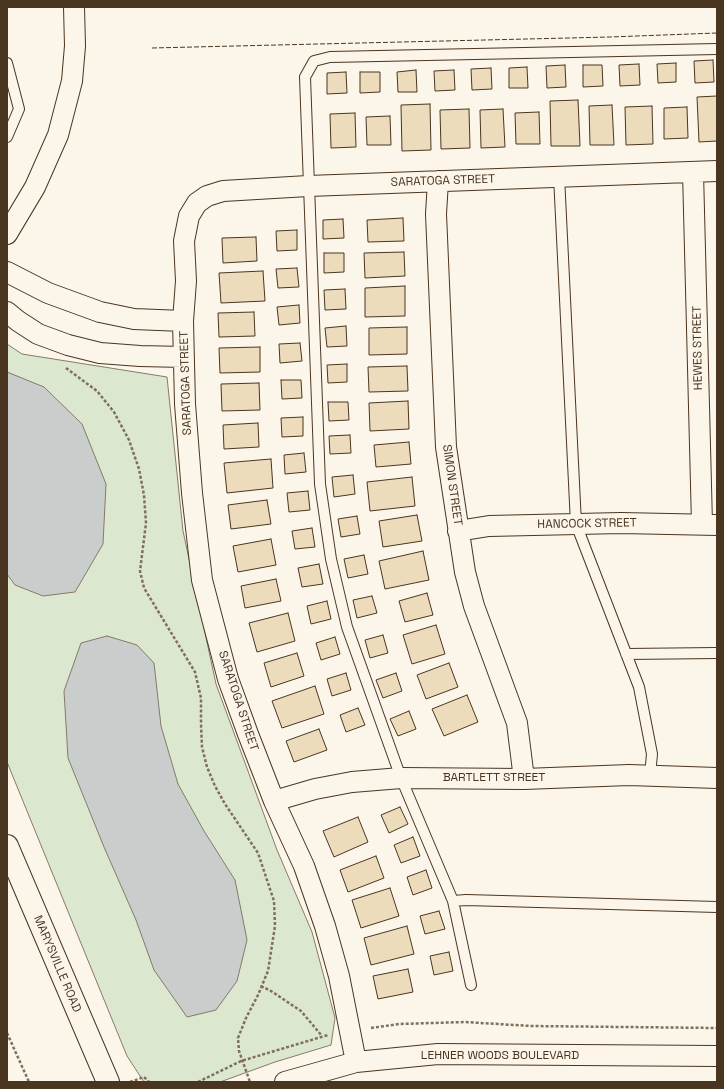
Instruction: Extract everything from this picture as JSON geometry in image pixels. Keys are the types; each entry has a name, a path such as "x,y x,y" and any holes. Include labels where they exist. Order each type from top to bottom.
{"highway":[{"name":"MARYSVILLE ROAD","path":"7,846 108,1082"}],"street":[{"path":"7,234 35,187 58,135 72,81 75,46 74,7"},
{"name":"SARATOGA STREET","path":"356,1062 339,976 325,926 304,866 274,800 228,679 202,580 192,493 185,404 184,321 186,281 184,241 189,216 197,203 207,196 223,191 308,186 717,171"},
{"name":"HEWES STREET","path":"694,172 710,524"},
{"name":"SIMON STREET","path":"438,181 436,214 446,447 458,531 465,572 474,606 517,723 524,779"},
{"path":"7,272 48,293 100,312 134,320 184,321"},
{"path":"7,312 38,334 68,346 100,353 184,357"},
{"name":"HANCOCK STREET","path":"458,531 489,526 621,523 710,524"},
{"name":"BARTLETT STREET","path":"274,800 316,789 352,782 401,778 524,779 629,775 717,778"},
{"name":"LEHNER WOODS BOULEVARD","path":"285,1082 356,1062 438,1054 717,1056"}],"lane":[{"path":"470,985 453,901 401,778 347,627 331,559 320,484 305,77 314,61 330,57 717,49"},
{"path":"7,63 19,109 7,137"},
{"path":"559,176 576,524 639,686 652,754 650,776"},
{"path":"626,654 717,653"},
{"path":"453,901 466,900 717,907"}],"path":[{"path":"59,365 66,368 97,391 114,412 129,440 139,469 144,495 146,523 140,571 144,588 195,672 201,698 200,724 207,767 214,786 258,853 274,901 275,926 268,971 238,1038 240,1056 250,1082"},
{"path":"261,986 301,1011 322,1036"},
{"path":"7,1033 29,1082"},
{"path":"129,1082 144,1077 150,1082"}],"green space":[{"path":"7,344 22,354 167,377 183,531 216,684 277,850 312,932 335,1018 331,1045 275,1062 220,1082 144,1082 127,1056 7,762"}],"shaded area":[{"path":"7,372 44,387 82,424 106,484 103,544 75,592 43,596 15,585 7,574"},
{"path":"107,636 137,645 154,663 161,726 178,784 204,831 235,880 247,940 237,981 216,1010 187,1017 154,970 136,920 104,847 68,758 64,691 81,643"}],"building":[{"path":"713,60 714,82 695,83 694,61"},
{"path":"676,63 676,82 658,83 657,64"},
{"path":"639,64 640,85 620,86 619,65"},
{"path":"565,65 566,87 547,88 546,66"},
{"path":"583,65 602,65 603,86 583,87"},
{"path":"527,67 528,88 509,88 509,68"},
{"path":"491,68 492,89 472,90 471,69"},
{"path":"416,70 417,92 398,92 397,72"},
{"path":"454,70 455,90 435,91 434,71"},
{"path":"346,72 347,93 327,94 327,73"},
{"path":"360,72 380,72 380,92 360,93"},
{"path":"717,96 717,141 699,142 697,97"},
{"path":"578,100 580,146 551,146 550,101"},
{"path":"430,104 431,150 402,151 401,105"},
{"path":"612,105 614,145 590,145 589,106"},
{"path":"652,106 653,144 626,145 625,107"},
{"path":"687,107 688,138 664,139 664,108"},
{"path":"469,109 470,148 441,149 440,110"},
{"path":"503,109 505,147 481,148 480,110"},
{"path":"539,112 540,144 516,144 515,113"},
{"path":"355,113 356,147 331,148 330,114"},
{"path":"390,116 391,145 367,145 366,117"},
{"path":"403,218 404,241 368,242 367,220"},
{"path":"343,219 344,238 323,239 323,220"},
{"path":"297,230 297,250 277,251 276,231"},
{"path":"256,237 257,261 223,263 222,238"},
{"path":"404,252 405,276 365,278 364,253"},
{"path":"324,253 344,253 344,272 324,273"},
{"path":"297,268 299,287 278,288 276,269"},
{"path":"263,271 265,301 221,303 219,273"},
{"path":"405,286 405,316 365,317 365,288"},
{"path":"345,289 346,309 325,310 324,290"},
{"path":"299,305 300,323 279,325 277,307"},
{"path":"254,312 255,336 219,337 218,313"},
{"path":"346,326 347,346 327,347 325,328"},
{"path":"407,327 407,354 369,355 369,328"},
{"path":"300,343 302,361 280,363 279,344"},
{"path":"260,347 260,372 220,373 219,348"},
{"path":"347,364 347,382 328,383 327,365"},
{"path":"407,366 408,391 369,392 368,367"},
{"path":"281,380 301,380 302,398 282,399"},
{"path":"259,383 260,410 222,411 221,384"},
{"path":"408,401 409,429 370,431 369,403"},
{"path":"328,402 348,402 349,420 329,421"},
{"path":"303,417 303,436 282,437 281,418"},
{"path":"258,423 259,447 224,449 223,425"},
{"path":"350,435 351,453 330,454 329,436"},
{"path":"409,442 411,464 376,467 374,445"},
{"path":"304,453 306,472 285,474 284,455"},
{"path":"271,459 273,488 227,493 224,463"},
{"path":"353,475 355,494 334,497 332,477"},
{"path":"412,477 415,506 370,511 367,482"},
{"path":"308,491 310,510 289,512 287,493"},
{"path":"267,500 271,524 231,529 228,505"},
{"path":"417,515 422,541 383,547 379,521"},
{"path":"357,516 360,534 341,537 338,519"},
{"path":"312,528 315,547 295,549 292,531"},
{"path":"271,539 276,565 238,572 233,546"},
{"path":"423,551 429,580 385,589 379,561"},
{"path":"364,555 368,574 348,578 344,559"},
{"path":"319,564 323,584 302,587 298,568"},
{"path":"276,579 281,601 245,608 241,586"},
{"path":"427,593 433,615 405,622 399,601"},
{"path":"372,596 377,613 357,618 353,600"},
{"path":"327,601 331,619 311,624 307,606"},
{"path":"288,613 295,641 257,652 249,623"},
{"path":"436,625 445,654 412,664 403,635"},
{"path":"383,635 388,653 370,658 365,640"},
{"path":"335,637 340,654 321,660 316,643"},
{"path":"297,653 304,676 271,687 264,663"},
{"path":"449,663 458,687 426,699 417,675"},
{"path":"346,673 351,690 332,696 327,679"},
{"path":"396,673 402,691 383,698 376,680"},
{"path":"315,686 324,714 282,728 272,701"},
{"path":"467,695 478,722 444,736 432,709"},
{"path":"358,708 365,725 346,732 340,715"},
{"path":"409,711 416,729 398,736 390,719"},
{"path":"319,729 327,750 294,762 286,741"},
{"path":"400,807 408,824 389,833 381,815"},
{"path":"358,817 368,842 334,857 323,831"},
{"path":"413,837 420,856 401,863 394,845"},
{"path":"376,856 384,878 348,892 340,870"},
{"path":"426,870 432,888 413,895 407,877"},
{"path":"390,888 399,916 361,928 352,900"},
{"path":"439,911 445,929 425,934 420,916"},
{"path":"407,926 414,954 371,965 364,938"},
{"path":"449,952 453,971 434,975 430,956"},
{"path":"408,969 413,992 378,999 373,976"}],"fence":[{"path":"152,48 717,33"}]}
